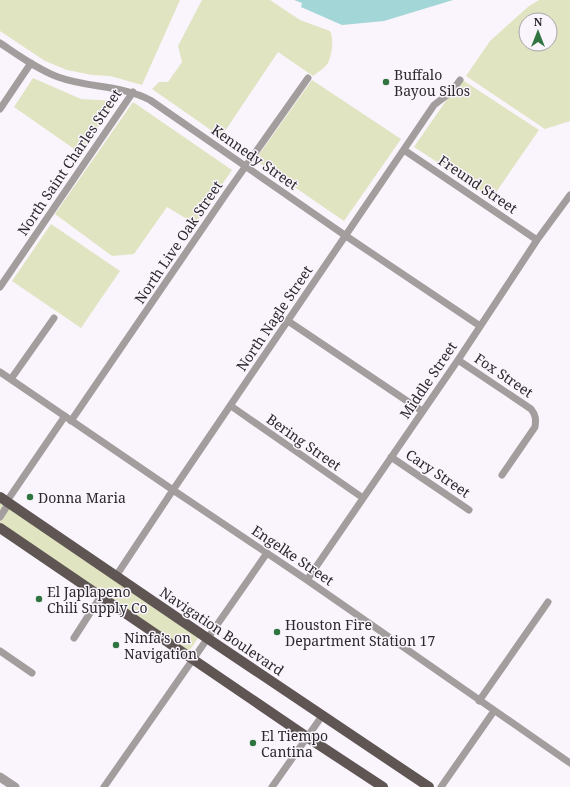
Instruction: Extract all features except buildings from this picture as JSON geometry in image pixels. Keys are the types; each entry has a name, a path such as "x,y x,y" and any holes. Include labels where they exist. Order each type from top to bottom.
{"main road":[{"name":"Navigation Boulevard","path":"2,500 429,787"},
{"path":"0,528 383,787"}],"street":[{"name":"Kennedy Street","path":"0,42 31,63 57,77 133,92 150,100 346,236 480,326"},
{"path":"0,109 31,63"},
{"name":"North Live Oak Street","path":"0,517 7,506 2,500 68,418 308,78"},
{"name":"North Nagle Street","path":"116,576 434,105 451,92 460,80"},
{"name":"North Saint Charles Street","path":"0,287 133,92"},
{"name":"Freund Street","path":"404,150 537,240"},
{"name":"Middle Street","path":"308,580 458,360 537,240 570,195"},
{"path":"11,379 54,318"},
{"path":"288,321 422,411"},
{"name":"Fox Street","path":"458,360 531,409 534,413 536,421 535,427 502,475"},
{"name":"Engelke Street","path":"0,372 308,580 479,701 570,763"},
{"name":"Bering Street","path":"231,406 363,498"},
{"name":"Cary Street","path":"391,457 469,510"},
{"path":"104,787 267,552"},
{"path":"74,638 101,596"},
{"path":"479,701 548,602"},
{"path":"0,651 32,673"},
{"path":"442,787 494,711"},
{"path":"272,787 322,716"},
{"path":"0,777 15,787"}],"green space":[{"path":"0,0 180,0 142,85 110,76 92,75 67,70 45,61 0,31"},
{"path":"202,0 270,0 300,20 330,31 332,47 331,56 328,63 313,76 278,52 221,137 152,89 159,82 168,82 182,62 178,46"},
{"path":"539,0 570,0 570,121 545,129 466,76 490,41 518,16 518,52 558,52 558,12 522,12"},
{"path":"33,78 81,99 116,101 80,153 14,107"},
{"path":"461,79 539,130 492,198 414,147"},
{"path":"312,80 401,139 344,221 255,160"},
{"path":"133,102 232,170 195,224 167,207 134,254 112,256 55,214"},
{"path":"51,224 120,271 81,328 12,281"},
{"path":"0,501 199,637 189,651 0,523"}],"water":[{"path":"294,0 453,0 384,21 342,25 301,7 302,3"}],"place":[{"name":"Buffalo Bayou Silos","path":"386,82"},
{"name":"Donna Maria","path":"30,497"},
{"name":"El Japlapeno Chili Supply Co","path":"39,599"},
{"name":"Houston Fire Department Station 17","path":"277,632"},
{"name":"Ninfa’s on Navigation","path":"116,645"},
{"name":"El Tiempo Cantina","path":"253,743"}]}
